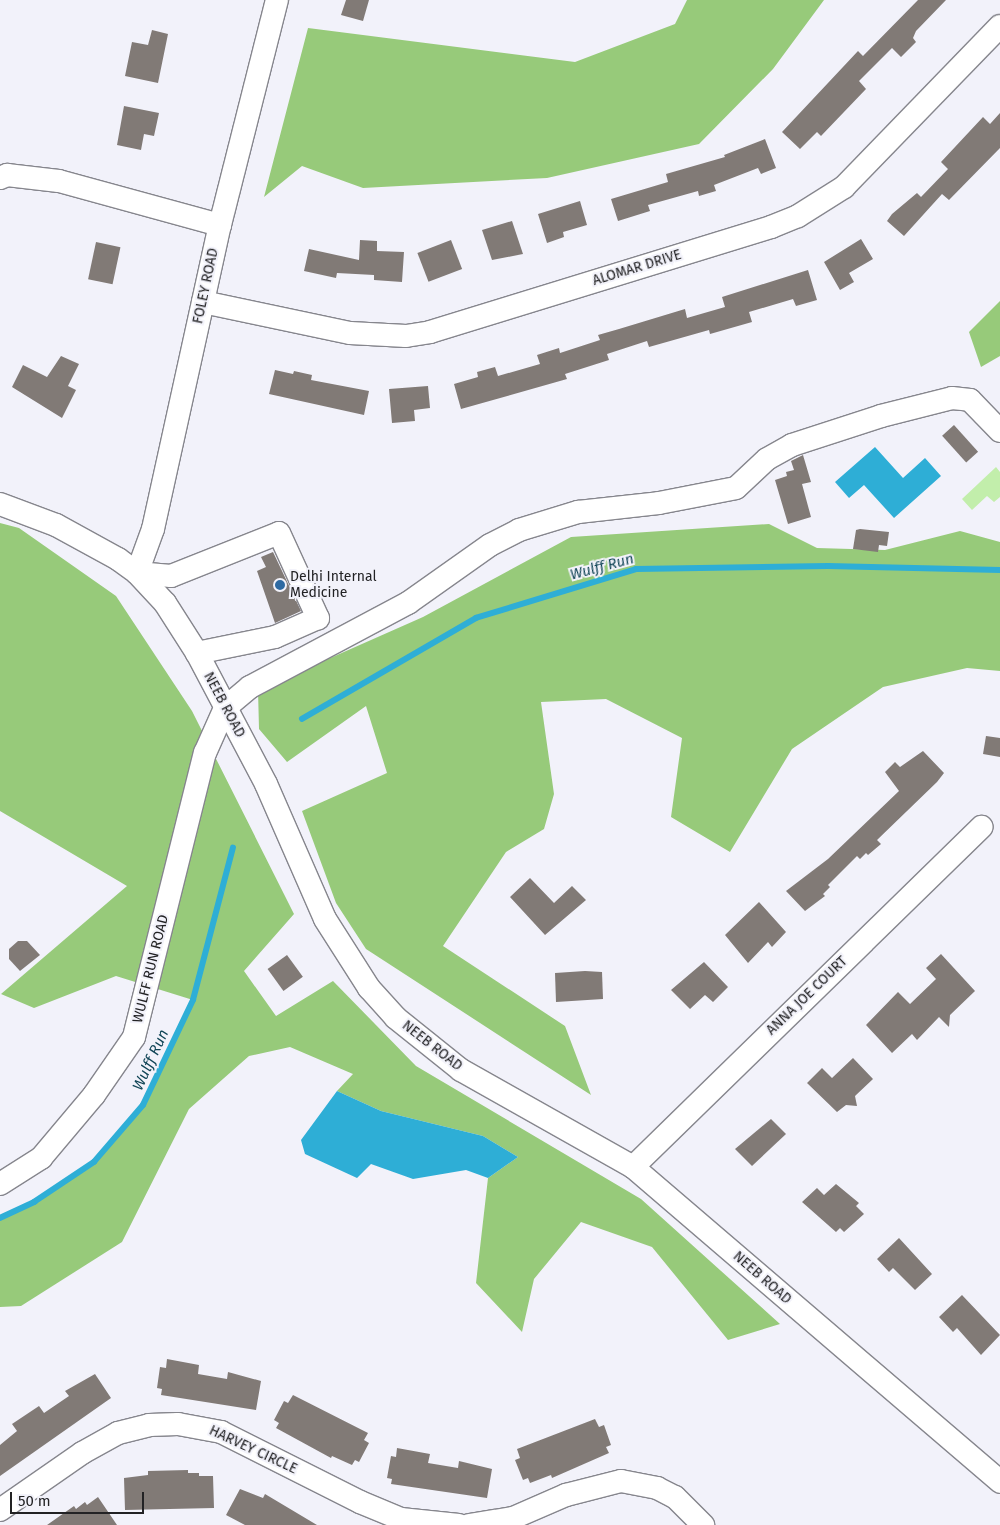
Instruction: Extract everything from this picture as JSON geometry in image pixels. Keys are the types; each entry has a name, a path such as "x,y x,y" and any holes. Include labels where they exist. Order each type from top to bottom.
{"street":[{"name":"FOLEY ROAD","path":"137,573 153,529 220,225 277,0"},
{"name":"ALOMAR DRIVE","path":"203,302 350,333 406,336 430,332 771,226 798,216 844,187 1000,26"},
{"path":"0,178 7,175 59,181 220,225"},
{"path":"225,708 250,687 408,603 490,545 519,530 578,512 658,503 736,488 767,459 792,445 881,416 952,398 970,400 1000,431"},
{"name":"NEEB ROAD","path":"0,504 75,534 137,573 164,603 197,653 266,784 325,918 345,954 380,1000 427,1046 460,1070 633,1167 1000,1482"},
{"path":"137,573 171,576 279,533 318,618 275,638 197,653"},
{"name":"WULFF RUN ROAD","path":"0,1184 41,1158 94,1095 134,1037 199,774 225,708"},
{"name":"ANNA JOE COURT","path":"633,1167 982,827"},
{"name":"HARVEY CIRCLE","path":"0,1510 74,1459 118,1433 149,1425 178,1424 221,1432 360,1502 401,1519 459,1525"},
{"path":"469,1525 514,1518 566,1495 621,1481 657,1488 675,1497 703,1525"}],"green space":[{"path":"687,0 824,0 773,69 699,144 547,178 363,188 302,166 264,197 308,28 575,62 675,24"},
{"path":"1000,301 1000,356 981,367 969,332"},
{"path":"996,467 1000,472 1000,497 994,502 987,496 972,510 962,499"},
{"path":"0,523 19,528 116,596 192,711 294,914 244,971 276,1016 333,981 416,1066 641,1199 780,1324 728,1340 652,1247 581,1222 534,1279 522,1332 476,1283 488,1178 518,1157 483,1136 381,1111 337,1091 353,1074 290,1047 249,1056 189,1109 122,1242 21,1306 0,1307 0,1218 34,1202 94,1162 143,1105 193,1000 116,976 34,1008 1,994 127,886 0,811"},
{"path":"769,524 817,548 885,550 960,531 1000,542 1000,671 967,668 883,687 792,749 730,852 671,817 682,738 606,699 541,702 554,794 544,829 506,852 443,946 565,1026 591,1095 366,949 336,903 302,811 387,773 366,706 287,762 259,729 258,690 423,617 571,537"}],"water":[{"path":"875,447 903,478 925,458 941,476 894,518 864,485 849,498 835,482"},
{"path":"337,1091 381,1111 483,1136 518,1157 488,1178 466,1170 413,1179 371,1164 357,1178 305,1154 301,1140"}],"building":[{"path":"346,0 369,0 363,21 341,15"},
{"path":"918,0 946,0 916,31 913,38 916,42 901,57 892,48 859,81 866,89 821,136 817,132 800,149 782,132 858,51 863,56"},
{"path":"152,30 168,34 158,83 125,76 132,42 148,45"},
{"path":"124,106 159,113 154,136 144,134 141,150 117,145"},
{"path":"1000,113 1000,148 949,200 942,194 904,236 887,221 892,214 917,193 921,197 948,169 941,162 983,117 990,124"},
{"path":"765,139 776,168 761,174 758,168 714,185 716,191 699,196 698,191 648,205 650,211 618,221 611,199 668,182 666,174 725,157 724,155"},
{"path":"580,201 587,225 563,232 564,237 547,243 538,214"},
{"path":"512,221 523,254 492,260 482,230"},
{"path":"861,239 873,259 849,273 854,282 840,290 824,262"},
{"path":"360,240 377,241 377,251 404,252 402,282 374,280 374,275 337,273 336,278 304,271 309,249 359,260"},
{"path":"451,240 462,269 429,282 417,253"},
{"path":"96,242 120,247 113,284 88,279"},
{"path":"808,270 817,300 796,306 793,299 749,312 752,322 710,334 709,330 649,347 647,341 607,354 609,360 565,374 567,379 461,409 454,384 478,377 477,372 495,367 498,376 540,364 537,355 559,348 560,353 600,340 598,335 685,309 687,318 725,307 722,297"},
{"path":"61,356 79,364 68,386 76,390 62,418 12,387 23,365 47,377"},
{"path":"275,370 293,374 294,371 312,375 311,380 369,391 364,415 269,394"},
{"path":"428,386 430,408 414,410 415,421 392,423 389,389"},
{"path":"954,425 978,452 966,462 942,436"},
{"path":"803,455 811,482 802,484 811,517 788,524 775,480 787,476 786,472 794,470 791,461"},
{"path":"856,530 889,532 887,546 879,545 878,552 853,549"},
{"name":"Delhi Internal Medicine","path":"273,552 301,611 275,623 257,571 266,567 261,557"},
{"path":"986,736 1000,738 1000,757 983,754"},
{"path":"923,751 944,773 877,840 881,844 860,859 857,856 828,885 830,887 823,894 825,896 805,911 786,891 828,859 899,791 885,772 895,762 900,767"},
{"path":"530,878 554,903 572,886 586,900 545,935 510,897"},
{"path":"759,902 786,932 772,947 768,942 748,963 725,935"},
{"path":"18,941 27,941 40,955 20,971 9,959 9,949"},
{"path":"941,954 975,991 950,1015 949,1027 939,1017 917,1040 912,1034 892,1053 866,1025 898,992 910,1004 936,979 926,968"},
{"path":"287,955 303,977 283,991 268,969"},
{"path":"704,962 728,987 713,1002 705,995 690,1009 671,990"},
{"path":"602,972 603,999 556,1002 555,973"},
{"path":"853,1058 873,1079 855,1096 857,1106 846,1105 837,1112 807,1083 822,1068 832,1078"},
{"path":"771,1119 786,1134 752,1166 735,1149"},
{"path":"836,1184 859,1203 856,1206 864,1214 844,1232 840,1228 836,1232 802,1202 817,1188 824,1195"},
{"path":"899,1238 932,1274 915,1290 893,1268 889,1272 877,1259"},
{"path":"962,1295 1000,1335 981,1355 957,1328 953,1332 939,1317"},
{"path":"167,1359 199,1365 198,1374 227,1379 228,1372 261,1381 256,1410 161,1395 162,1389 157,1388 160,1367 166,1368"},
{"path":"95,1374 111,1398 0,1476 0,1445 17,1431 12,1424 39,1406 44,1413 69,1396 65,1391"},
{"path":"293,1395 368,1433 364,1440 369,1443 359,1462 355,1460 352,1465 332,1456 331,1458 276,1428 279,1423 274,1420 284,1401 288,1403"},
{"path":"595,1419 599,1427 604,1425 611,1445 606,1447 609,1453 552,1478 551,1475 530,1483 528,1478 523,1480 515,1460 520,1458 517,1449"},
{"path":"397,1448 430,1454 428,1463 458,1468 459,1461 492,1469 487,1498 391,1484 392,1479 387,1478 391,1456 396,1457"},
{"path":"188,1470 188,1473 199,1473 199,1476 213,1476 214,1508 125,1510 124,1478 148,1475 148,1471"},
{"path":"240,1489 263,1498 265,1494 317,1525 245,1525 226,1515"},
{"path":"98,1497 117,1525 47,1525 74,1506 76,1509 85,1502 87,1505"}],"waterway":[{"name":"Wulff Run","path":"302,719 476,618 636,569 828,566 1000,570"},
{"name":"Wulff Run","path":"0,1218 34,1202 94,1162 143,1105 193,1000 233,848"}],"place":[{"name":"Delhi Internal Medicine","path":"280,585"}]}
